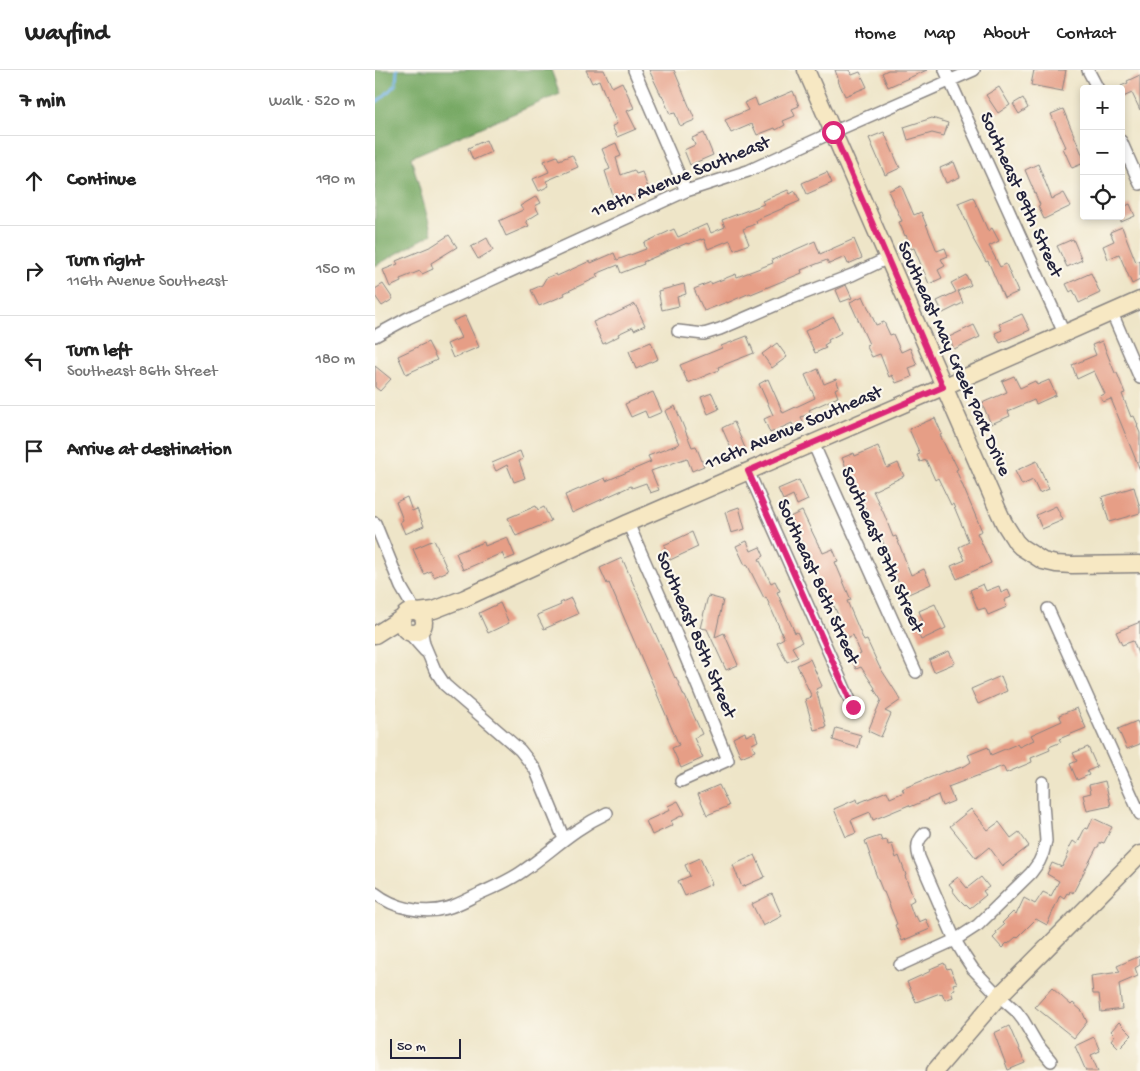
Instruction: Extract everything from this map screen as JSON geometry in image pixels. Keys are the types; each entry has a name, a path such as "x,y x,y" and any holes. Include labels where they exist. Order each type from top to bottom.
{"street":[{"path":"634,70 686,191"},
{"name":"Southeast May Creek Park Drive","path":"806,70 943,387 1011,535 1021,548 1043,561 1056,564 1140,564"},
{"name":"118th Avenue Southeast","path":"375,336 408,318 686,191 748,171 833,132 947,75 975,70"},
{"path":"1088,70 1096,85"},
{"name":"Southeast 89th Street","path":"947,75 1064,334"},
{"path":"1125,150 1140,184"},
{"path":"678,332 704,334 720,329 792,298 853,275 888,258"},
{"name":"116th Avenue Southeast","path":"375,639 391,633 434,610 465,598 628,523 1140,300"},
{"path":"1112,313 1140,378"},
{"name":"Southeast 87th Street","path":"813,443 916,672"},
{"name":"Southeast 86th Street","path":"748,471 853,707"},
{"path":"375,523 401,587 412,621 422,633 424,644 435,670 445,685 520,750 529,761 535,769 564,839"},
{"name":"Southeast 85th Street","path":"628,523 728,760 681,781"},
{"path":"1048,608 1140,814"},
{"name":"116th Avenue Southeast","path":"375,635 412,621"},
{"path":"901,965 955,940 978,925 1039,862 1045,841 1043,782"},
{"path":"375,893 387,901 417,910 447,908 513,878 586,823 607,813"},
{"path":"925,833 917,843 917,850 955,940 973,969 1016,1011 1037,1044 1051,1061"},
{"path":"935,1071 999,996 1140,854"}],"green space":[{"path":"375,70 551,70 560,94 411,157 432,234 375,266"}],"building":[{"path":"586,70 604,70 612,87 622,82 634,108 627,111 636,129 617,137 612,126 617,124 599,80 592,83"},
{"path":"649,70 674,70 695,120 680,126 675,113 670,114"},
{"path":"835,70 849,70 852,75 860,72 867,87 845,96"},
{"path":"888,70 927,70 888,87 882,73"},
{"path":"1034,70 1066,70 1062,91 1031,85"},
{"path":"1140,75 1140,110 1132,93 1125,96 1125,85 1123,85 1128,83 1127,81"},
{"path":"999,87 1010,105 998,113 986,95"},
{"path":"793,91 799,106 792,109 795,116 783,121 785,125 776,130 775,128 757,135 752,124 731,133 725,120 748,110 744,103 755,98 758,106"},
{"path":"1023,98 1028,108 1019,114 1013,104"},
{"path":"1063,109 1080,149 1080,165 1072,168 1063,148 1066,147 1051,114"},
{"path":"932,118 948,123 944,136 932,133 908,140 904,127"},
{"path":"884,132 900,168 885,175 869,138"},
{"path":"704,133 713,155 690,165 684,150 695,145 692,138"},
{"path":"486,140 491,152 473,160 468,148"},
{"path":"616,143 621,156 616,158 621,175 634,170 636,174 642,172 649,190 615,202 605,171 610,169 602,149"},
{"path":"572,155 578,167 546,181 549,186 539,191 533,179 549,172 544,161 557,156 559,160"},
{"path":"954,162 960,177 946,183 940,168"},
{"path":"1038,164 1052,199 1064,193 1071,206 1044,219 1025,170"},
{"path":"827,172 832,183 807,194 802,183"},
{"path":"901,185 914,215 921,212 937,251 945,248 948,256 941,259 945,266 938,270 942,278 929,284 914,248 911,249 905,236 899,222 902,221 888,191"},
{"path":"788,190 790,194 795,191 800,201 756,220 757,223 743,229 749,244 734,250 730,240 708,249 704,239 687,243 621,273 618,265 596,274 598,277 564,293 565,295 539,306 531,290 542,285 546,278 556,274 557,276 590,261 591,263 614,253 617,260 646,249 644,243 674,229 678,237 707,224 711,233 725,227 722,220 764,204 762,201"},
{"path":"537,196 541,203 535,206 539,213 526,221 529,226 506,236 499,221 523,210 520,206"},
{"path":"973,197 988,231 992,228 999,241 989,246 1000,267 1006,264 1018,292 1004,298 988,261 986,262 973,239 958,203"},
{"path":"1130,204 1135,216 1121,222 1121,220 1125,220 1125,206"},
{"path":"1122,227 1136,262 1140,260 1140,280 1132,284 1119,254 1108,259 1103,246 1114,241 1110,232"},
{"path":"449,235 457,247 431,263 433,269 422,274 420,271 400,279 401,282 390,287 383,270 398,264 396,261 432,246"},
{"path":"487,238 493,250 478,259 471,247"},
{"path":"854,239 862,258 848,264 845,257 829,264 827,260 801,270 802,273 704,311 694,289 736,274 737,277 773,263 772,260 815,241 820,254"},
{"path":"1073,239 1082,260 1067,267 1057,246"},
{"path":"1091,273 1100,293 1079,303 1073,290 1070,292 1066,284"},
{"path":"966,275 971,285 958,291 963,303 943,313 937,301 956,292 951,283"},
{"path":"383,284 393,299 382,306 375,296 375,289"},
{"path":"684,284 686,294 677,297 679,306 662,310 658,291"},
{"path":"846,285 852,298 841,302 836,290"},
{"path":"863,296 876,325 884,322 890,335 893,334 901,352 910,348 917,365 909,368 912,377 896,383 892,375 889,377 880,354 872,357 866,345 869,344 850,302"},
{"path":"635,304 645,325 634,330 633,327 603,344 593,322"},
{"path":"1022,314 1030,330 1000,343 995,333 1002,330 999,324"},
{"path":"465,316 479,347 453,358 447,344 461,338 453,321"},
{"path":"834,317 841,333 828,340 829,342 824,345 826,348 815,353 805,331"},
{"path":"974,325 980,337 954,349 949,337"},
{"path":"747,336 754,353 718,367 719,370 688,383 680,365"},
{"path":"1102,341 1125,393 1122,394 1131,417 1134,416 1138,425 1140,433 1140,470 1111,399 1103,402 1100,396 1105,394 1094,371 1077,379 1072,365 1096,355 1092,345"},
{"path":"428,342 437,360 406,374 398,356"},
{"path":"651,342 658,359 636,369 629,351"},
{"path":"777,343 787,357 772,368 762,354"},
{"path":"375,366 391,379 380,391 375,387"},
{"path":"818,369 824,384 836,379 839,387 835,389 838,397 809,410 811,413 801,417 804,423 794,427 792,423 770,433 764,419 773,415 759,384 768,379 783,413 815,398 805,375"},
{"path":"1014,376 1020,388 1035,381 1037,385 1049,380 1056,395 1036,404 1034,400 1008,411 1010,416 991,424 982,403 1007,392 1002,381"},
{"path":"653,392 662,412 648,418 645,411 631,417 625,404"},
{"path":"712,393 719,409 708,414 701,397"},
{"path":"675,406 692,447 696,446 704,466 692,471 687,458 651,471 659,490 650,493 646,483 632,488 631,486 572,513 565,495 605,478 606,481 651,462 648,456 679,444 665,411"},
{"path":"935,418 942,434 940,435 958,469 956,470 982,531 977,533 991,563 957,579 951,566 965,560 959,547 969,542 953,504 951,505 938,478 935,480 926,460 920,462 917,455 920,454 909,429"},
{"path":"734,422 745,448 733,453 722,428"},
{"path":"878,446 887,468 898,463 904,476 873,491 893,537 896,536 911,575 924,569 931,584 904,596 893,569 891,570 886,558 889,557 881,537 876,539 870,519 842,458 854,453 855,456"},
{"path":"520,451 523,459 519,461 525,478 514,482 507,465 496,471 492,463"},
{"path":"1037,461 1049,489 1039,493 1033,480 1022,485 1015,471"},
{"path":"799,480 808,500 797,505 793,495 783,500 778,489"},
{"path":"1134,487 1140,513 1109,522 1102,497"},
{"path":"407,497 412,511 417,509 424,526 405,534 400,522 403,520 396,502"},
{"path":"536,506 538,510 544,507 551,521 516,536 508,518"},
{"path":"1056,506 1063,520 1042,529 1036,515"},
{"path":"739,507 745,529 731,533 725,512"},
{"path":"802,511 823,553 833,549 838,561 835,562 851,600 847,601 864,641 867,640 879,666 901,700 885,711 891,714 881,737 868,731 881,700 861,667 856,669 851,658 861,654 853,635 842,640 836,627 842,624 834,606 829,608 818,583 820,582 790,517"},
{"path":"692,532 698,547 670,560 664,545"},
{"path":"507,537 515,556 505,560 502,553 463,570 456,553 484,542 485,546"},
{"path":"434,540 448,571 434,577 431,571 424,574 413,549"},
{"path":"747,541 751,551 760,547 764,556 759,559 771,583 775,581 780,591 777,592 795,633 797,632 802,642 792,647 798,657 787,662 777,642 784,638 766,597 764,598 736,546"},
{"path":"622,558 702,734 694,738 703,758 681,768 672,748 679,745 609,583 607,584 600,568"},
{"path":"983,584 986,591 999,586 1001,593 1008,590 1011,597 1004,600 1007,607 988,615 985,608 978,610 970,590"},
{"path":"708,596 723,600 715,637 724,633 738,665 726,670 707,629 700,628"},
{"path":"571,598 578,614 544,629 537,615 561,605 560,603"},
{"path":"500,603 509,623 488,633 479,613"},
{"path":"935,604 946,628 921,640 914,625 923,621 919,611"},
{"path":"1140,622 1139,656 1133,641 1122,645 1116,632"},
{"path":"949,651 955,663 934,672 929,660"},
{"path":"810,659 822,686 816,689 826,727 814,730 805,699 812,697 797,665"},
{"path":"1001,676 1007,691 978,704 971,689"},
{"path":"1077,708 1086,728 1059,739 1061,742 1049,747 1050,750 1031,758 1032,762 1006,773 1003,766 948,787 954,801 942,806 938,795 873,820 870,812 851,820 856,833 846,837 834,809 857,799 858,803 887,791 890,798 904,792 902,789 946,771 965,766 971,762 968,755 988,747 991,755 1017,744 1019,747 1034,740 1031,735 1062,721 1059,715"},
{"path":"1137,721 1140,728 1140,744 1127,749 1118,729"},
{"path":"836,728 861,735 858,748 833,740"},
{"path":"745,732 746,736 755,732 758,741 752,744 755,751 741,757 733,738"},
{"path":"1088,747 1097,767 1087,771 1089,775 1077,780 1070,764 1077,761 1073,753"},
{"path":"1105,781 1111,806 1087,811 1083,795 1091,793 1089,785"},
{"path":"719,785 729,806 707,815 698,794"},
{"path":"678,801 685,814 671,821 673,825 652,835 646,821 670,810 668,806"},
{"path":"971,809 988,830 999,822 1011,838 1019,832 1029,846 1003,866 989,847 976,858 950,826"},
{"path":"1093,818 1112,827 1104,843 1101,842 1097,847 1073,893 1070,891 1064,898 1060,895 1047,925 1036,919 1017,938 1002,948 993,938 997,934 996,932 1004,925 1002,923 1013,912 1016,915 1024,898 1035,904 1043,892 1051,896 1059,881 1047,874 1052,863 1062,867 1073,841 1077,844 1085,828 1088,829"},
{"path":"880,836 882,841 887,840 888,845 892,844 896,858 899,856 914,900 909,903 914,917 916,916 919,922 926,919 930,929 902,941 865,841"},
{"path":"755,855 765,877 742,887 733,865"},
{"path":"700,858 712,884 685,896 678,881 690,876 685,865"},
{"path":"958,877 967,888 981,877 989,887 983,891 986,895 970,908 965,905 949,884"},
{"path":"772,894 782,916 763,926 752,904"},
{"path":"1140,956 1140,965 1135,968 1138,976 1119,984 1122,1009 1101,1012 1099,994 1093,994 1091,976 1120,972 1117,966"},
{"path":"944,963 947,969 950,968 957,983 953,984 955,989 951,991 953,997 945,1000 942,993 940,993 916,1002 907,982"},
{"path":"1052,988 1071,1005 1073,1003 1082,1011 1087,1022 1074,1038 1035,1007"},
{"path":"1119,1022 1132,1035 1119,1048 1111,1040 1115,1035 1111,1031"},
{"path":"1009,1026 1025,1063 1008,1070 994,1033"},
{"path":"1094,1037 1100,1051 1091,1055 1098,1071 1086,1071 1075,1046"}],"waterway":[{"path":"375,103 396,84 397,70"}],"route":[{"path":"833,132 943,387 748,471 853,707"}]}
